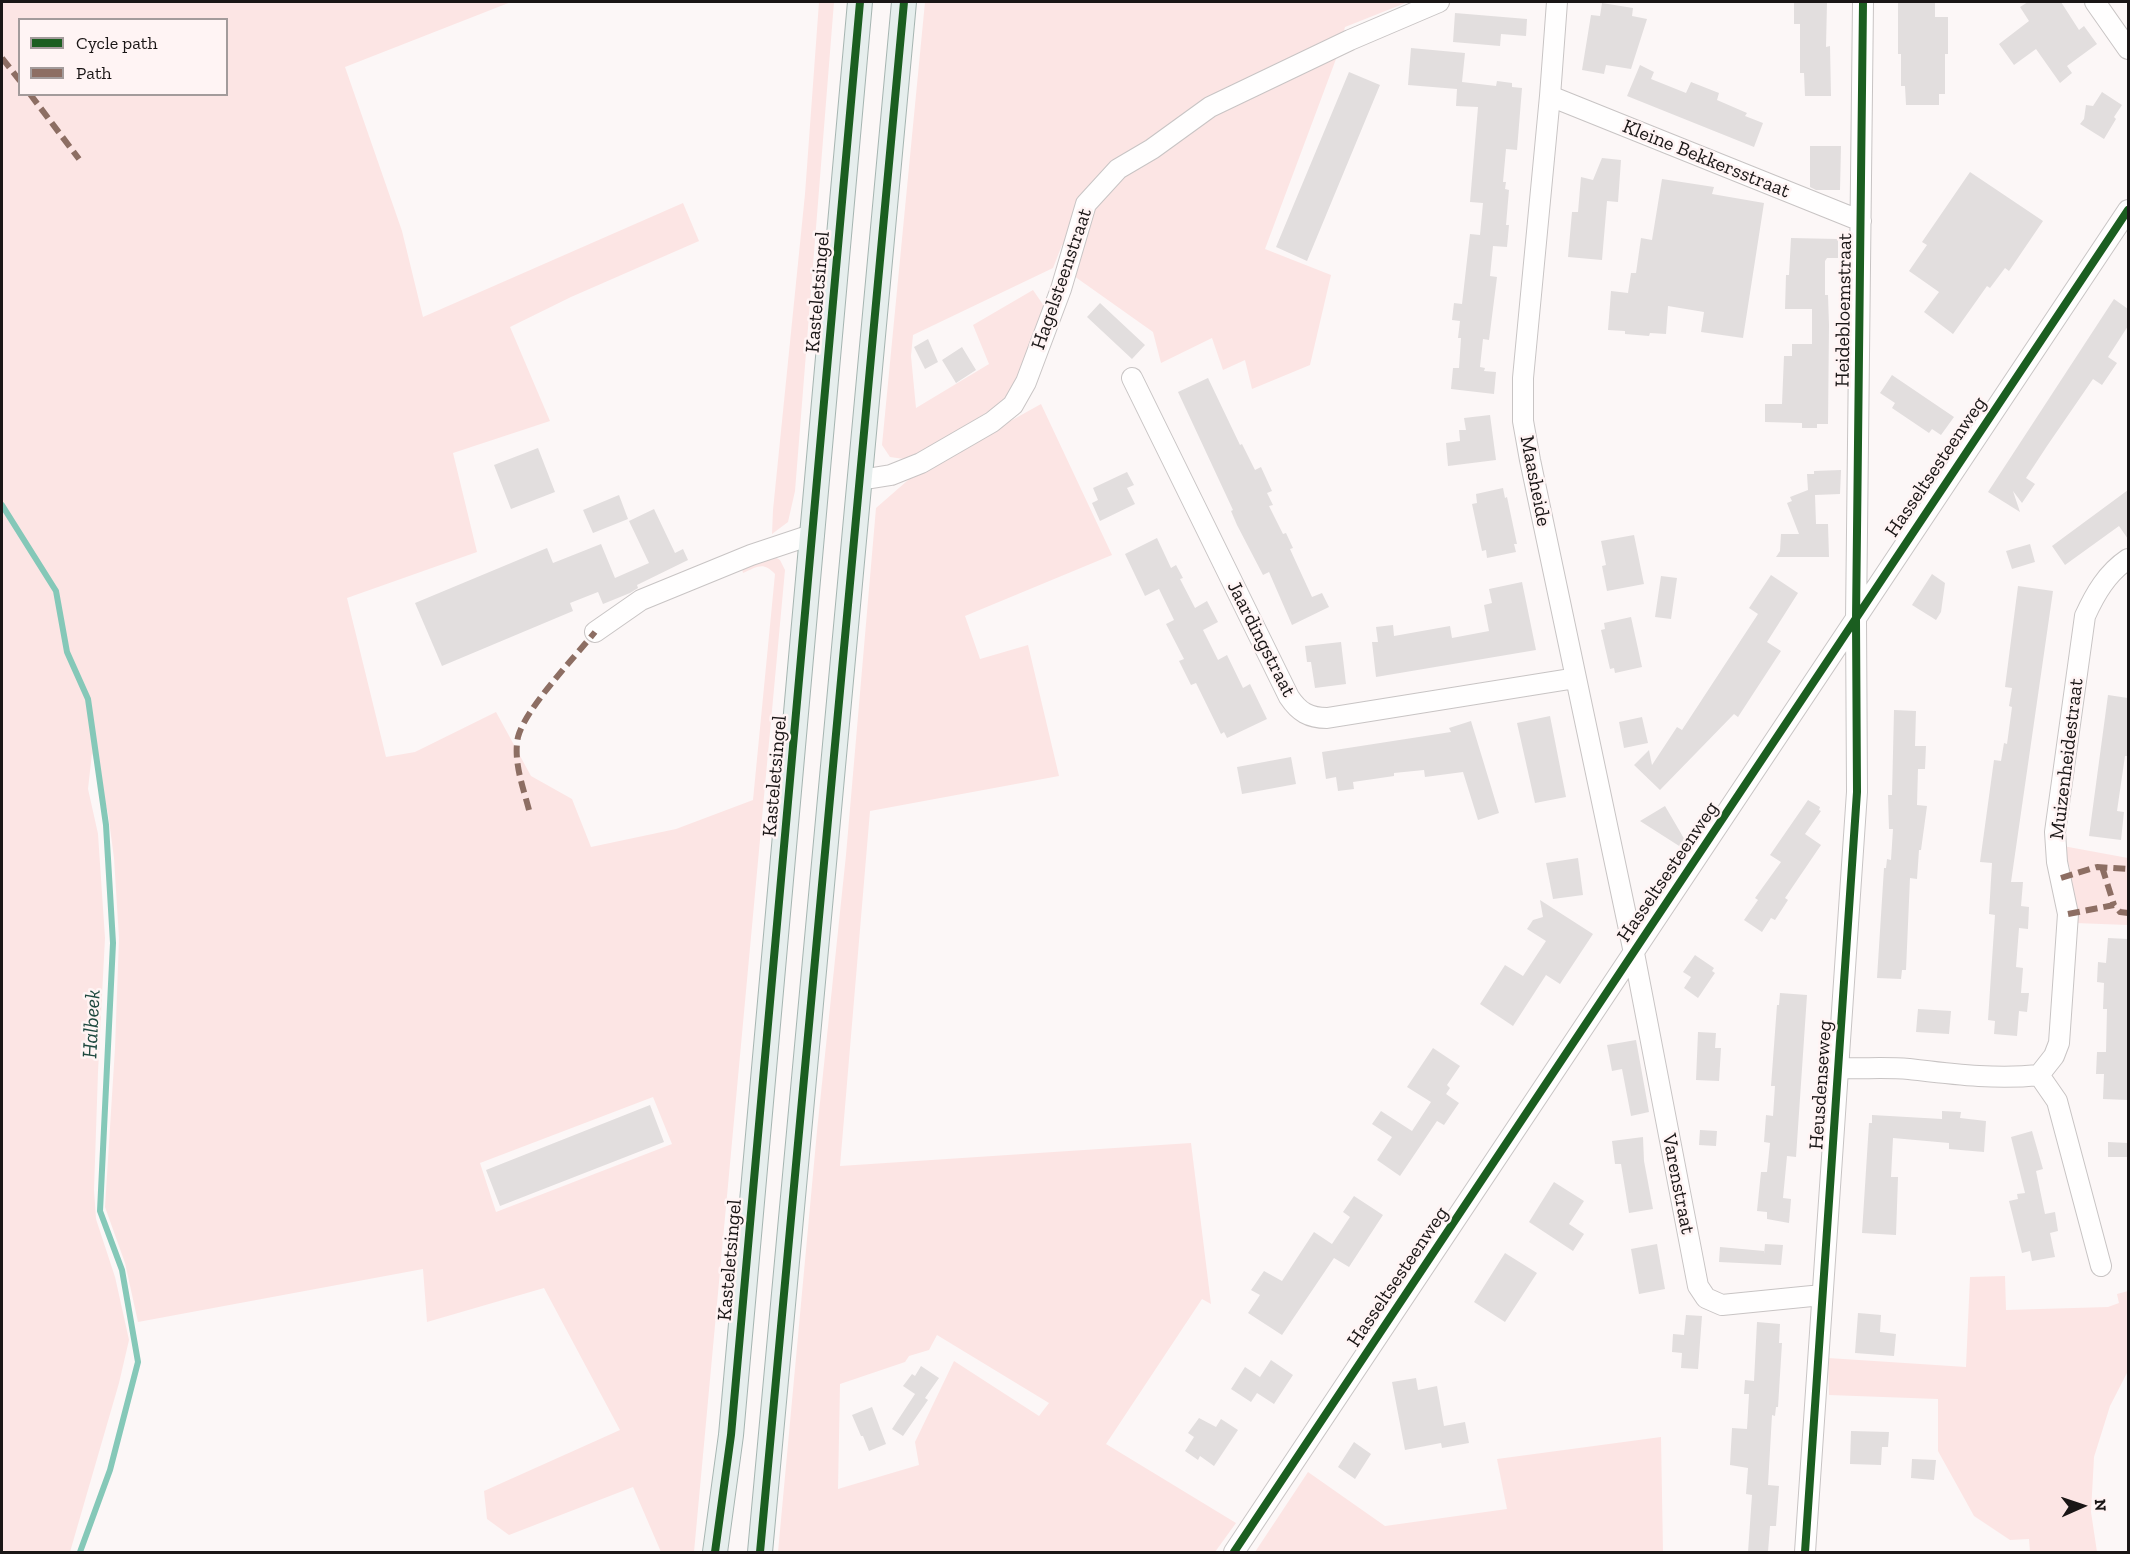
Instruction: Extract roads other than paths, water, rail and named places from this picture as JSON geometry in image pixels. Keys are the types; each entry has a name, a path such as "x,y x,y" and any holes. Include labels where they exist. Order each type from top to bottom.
{"main road":[{"name":"Kasteletsingel","path":"715,1552 730,1435 860,2"},
{"path":"760,1552 904,2"}],"street":[{"name":"Hagelsteenstraat","path":"860,480 891,475 921,463 992,422 1013,405 1026,382 1061,289 1086,204 1118,169 1152,149 1210,107 1350,39 1439,2"},
{"name":"Maasheide","path":"1557,2 1523,378 1523,421 1634,953"},
{"name":"Heidebloemstraat","path":"1856,619 1863,2"},
{"path":"2095,2 2128,49"},
{"name":"Kleine Bekkersstraat","path":"1550,96 1861,221"},
{"name":"Hasseltsesteenweg","path":"1234,1552 2128,210"},
{"name":"Jaardingstraat","path":"1132,378 1289,697 1303,713 1311,717 1327,718 1576,678"},
{"path":"595,632 641,600 751,555 813,534"},
{"name":"Muizenheidestraat","path":"2039,1075 2054,1056 2060,1034 2068,914 2057,862 2055,832 2085,616 2096,592 2128,559"},
{"name":"Heusdenseweg","path":"1805,1552 1857,792 1856,619"},
{"name":"Varenstraat","path":"1634,953 1698,1286 1706,1298 1722,1305 1822,1295"},
{"path":"1839,1068 1869,1070 1879,1067 2015,1078 2039,1075 2057,1101 2101,1266"}],"waterway":[{"name":"Halbeek","path":"2,505 56,591 67,652 88,699 106,825 113,943 100,1211 122,1270 138,1362 110,1470 80,1552"}]}
